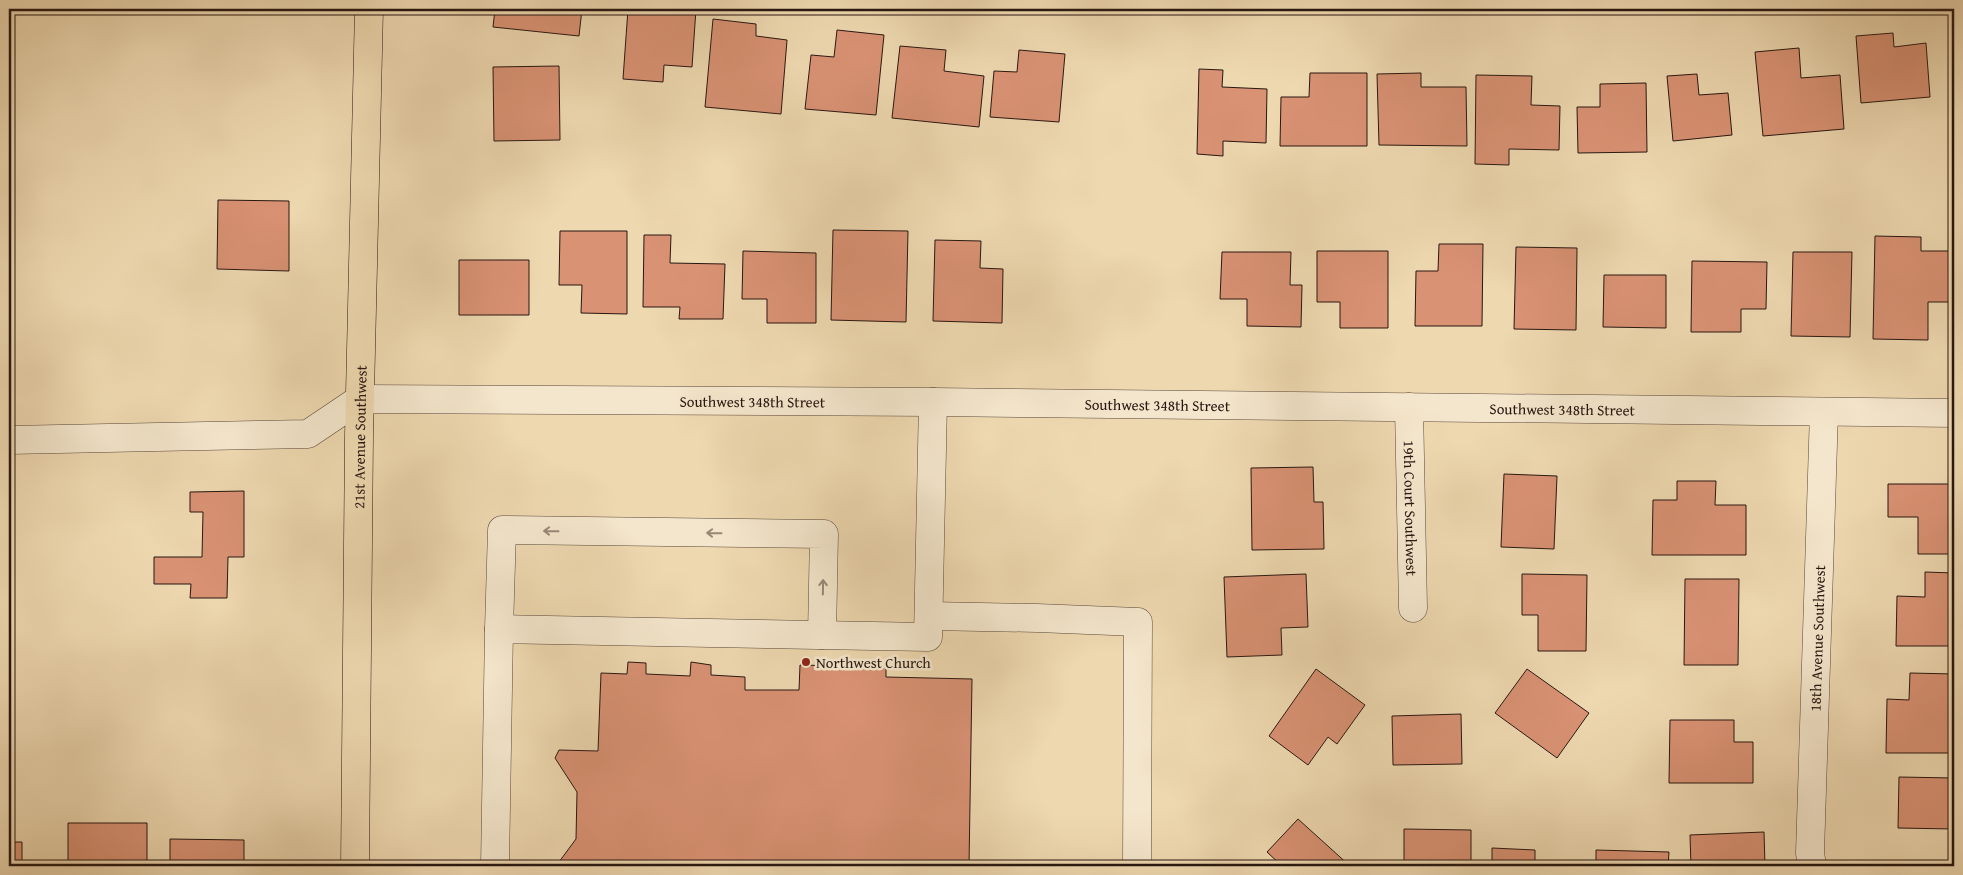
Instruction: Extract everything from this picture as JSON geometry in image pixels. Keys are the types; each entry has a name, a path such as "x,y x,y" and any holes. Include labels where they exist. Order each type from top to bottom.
{"main road":[{"name":"21st Avenue Southwest","path":"356,866 360,400 369,9"}],"street":[{"name":"Southwest 348th Street","path":"360,400 933,402 1954,413"},
{"path":"9,440 308,434 360,400"},
{"path":"499,629 928,637 933,402"},
{"name":"19th Court Southwest","path":"1409,408 1413,608"},
{"name":"18th Avenue Southwest","path":"1812,866 1811,833 1824,412"},
{"path":"495,866 502,530 824,534 822,635"},
{"path":"929,616 1138,622 1137,866"}],"building":[{"path":"495,9 582,9 579,36 493,27"},
{"path":"628,9 696,9 692,67 664,65 663,82 623,79"},
{"path":"713,19 756,24 756,36 787,40 781,114 705,107"},
{"path":"837,30 884,35 876,115 805,109 811,55 834,57"},
{"path":"1893,33 1894,47 1926,43 1930,97 1861,103 1856,36"},
{"path":"900,46 946,50 944,71 984,76 979,127 892,118"},
{"path":"1799,48 1801,78 1840,75 1844,129 1763,136 1755,52"},
{"path":"1019,50 1065,54 1059,122 990,117 994,71 1017,72"},
{"path":"559,66 560,140 494,141 493,67"},
{"path":"1199,69 1223,70 1222,87 1267,89 1266,143 1223,141 1223,156 1197,154"},
{"path":"1310,73 1367,73 1367,146 1280,146 1281,97 1309,97"},
{"path":"1421,73 1421,87 1466,87 1467,146 1379,145 1377,74"},
{"path":"1697,74 1699,95 1728,93 1732,135 1673,141 1667,76"},
{"path":"1476,75 1532,76 1531,105 1560,106 1559,150 1509,149 1509,165 1475,164"},
{"path":"1646,83 1647,152 1578,153 1577,107 1600,107 1600,84"},
{"path":"218,200 289,201 289,271 217,269"},
{"path":"833,230 908,231 906,322 831,320"},
{"path":"560,231 627,231 627,314 581,313 582,285 559,285"},
{"path":"644,235 671,235 670,263 725,264 723,319 679,319 680,307 643,307"},
{"path":"1875,236 1921,237 1921,251 1954,251 1954,302 1928,302 1928,340 1873,339"},
{"path":"935,240 981,241 980,268 1003,269 1002,323 933,321"},
{"path":"1439,244 1483,244 1482,326 1415,326 1416,271 1438,271"},
{"path":"1516,247 1577,248 1576,330 1514,329"},
{"path":"743,251 816,253 816,323 767,323 767,299 742,299"},
{"path":"1317,251 1388,251 1388,328 1340,328 1340,302 1317,302"},
{"path":"1222,252 1291,252 1290,285 1302,285 1301,327 1247,326 1247,299 1220,299"},
{"path":"1793,252 1852,252 1850,337 1791,336"},
{"path":"459,260 529,260 529,315 459,315"},
{"path":"1692,261 1767,262 1766,309 1741,309 1741,332 1691,332"},
{"path":"1604,275 1666,275 1666,328 1603,327"},
{"path":"1313,467 1314,502 1323,502 1324,549 1252,550 1251,468"},
{"path":"1504,474 1557,476 1554,549 1501,547"},
{"path":"1677,481 1716,481 1715,505 1746,505 1746,555 1652,555 1653,500 1677,500"},
{"path":"1888,484 1954,484 1954,554 1918,554 1918,517 1888,517"},
{"path":"244,491 244,557 228,557 227,598 190,598 191,584 154,584 154,557 202,557 203,512 190,512 190,492"},
{"path":"1925,572 1954,573 1954,646 1896,646 1897,596 1925,597"},
{"path":"1306,574 1308,627 1281,628 1282,655 1227,657 1224,577"},
{"path":"1522,574 1587,575 1586,651 1538,651 1538,615 1522,615"},
{"path":"1685,579 1739,579 1738,665 1684,665"},
{"path":"628,662 646,663 646,674 690,676 691,662 711,665 711,675 745,677 745,690 799,690 800,665 886,667 886,677 972,679 969,866 556,866 576,839 577,792 555,758 559,750 598,751 601,673 627,674"},
{"path":"1316,669 1365,705 1337,744 1328,737 1308,765 1269,736"},
{"path":"1527,669 1589,713 1557,758 1495,713"},
{"path":"1910,673 1954,674 1953,753 1886,753 1887,699 1909,700"},
{"path":"1461,714 1462,764 1393,765 1392,716"},
{"path":"1670,720 1734,720 1734,742 1753,742 1753,783 1669,783"},
{"path":"1899,777 1954,778 1953,829 1898,828"},
{"path":"1298,819 1350,866 1282,866 1267,852"},
{"path":"68,823 147,823 147,866 68,866"},
{"path":"1404,829 1471,830 1471,866 1404,866"},
{"path":"1764,832 1765,866 1691,866 1690,835"},
{"path":"170,839 244,840 244,866 170,866"},
{"path":"9,842 22,842 22,866 9,866"},
{"path":"1492,848 1535,850 1535,866 1492,866"},
{"path":"1596,850 1669,852 1668,866 1596,866"},
{"path":"1546,863 1571,863 1571,866 1546,866"}],"place":[{"name":"Northwest Church","path":"806,662"}]}
